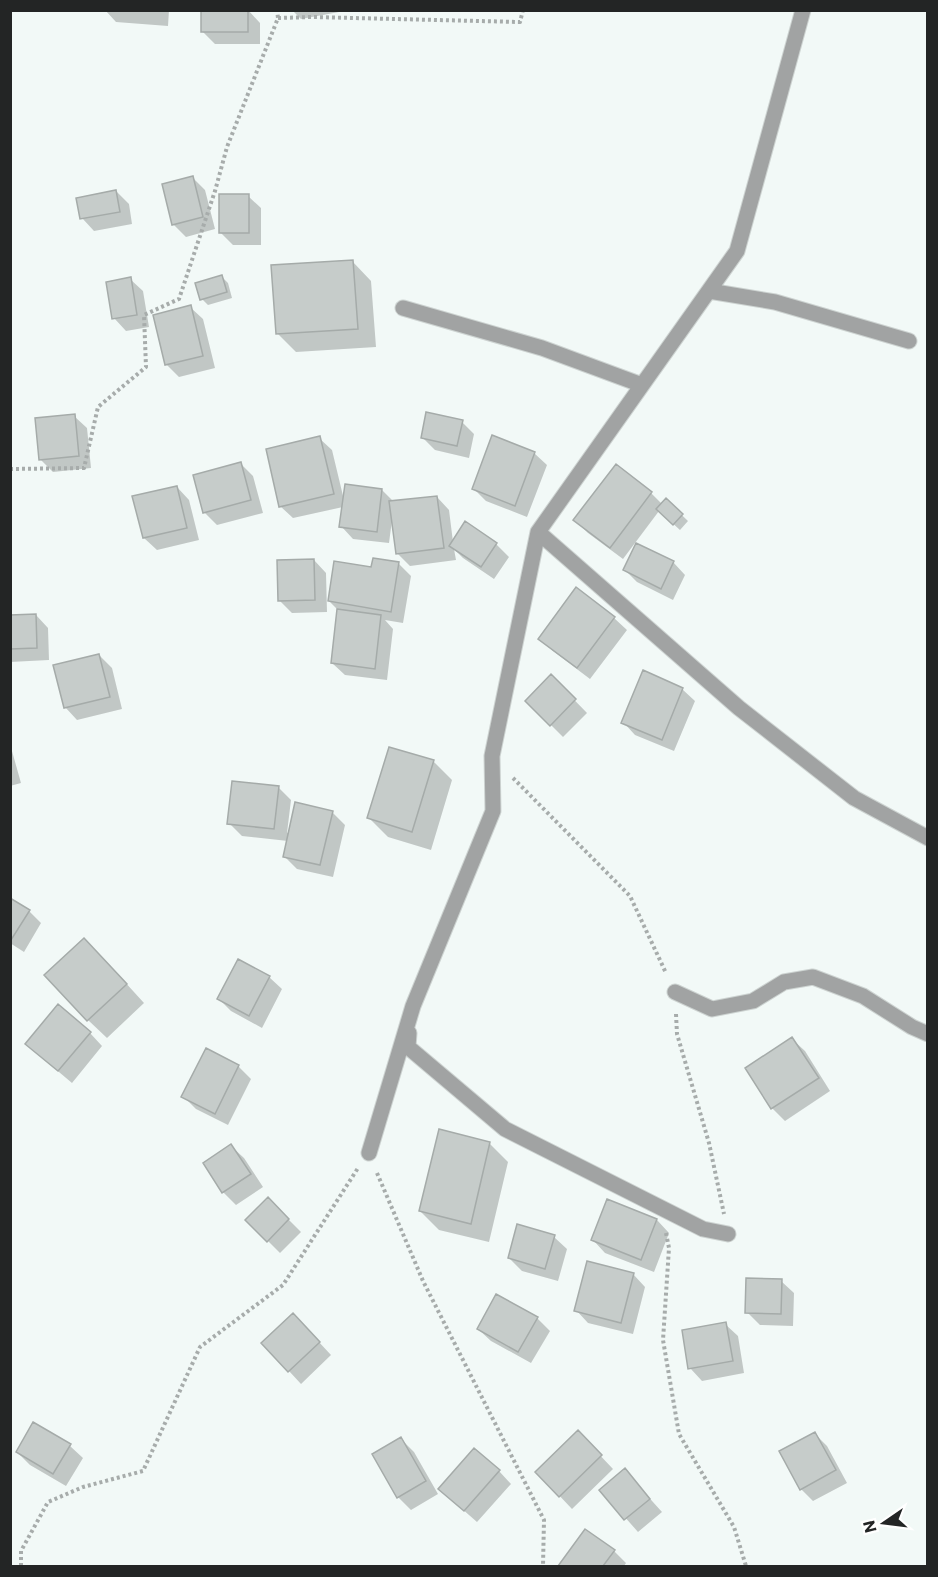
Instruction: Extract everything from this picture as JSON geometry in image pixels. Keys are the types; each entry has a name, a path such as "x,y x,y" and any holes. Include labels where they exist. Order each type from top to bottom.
{"street":[{"path":"369,1153 413,1006 493,811 492,756 538,532 738,251 802,10"},
{"path":"709,291 775,302 909,341"},
{"path":"403,308 542,348 642,385"},
{"path":"538,532 739,708 854,798 927,838"},
{"path":"675,992 712,1009 753,1001 784,982 813,977 863,996 927,1034"},
{"path":"413,1006 408,1047 505,1129 703,1229 728,1234"}],"path":[{"path":"10,469 84,468 98,407 146,367 144,315 179,299 215,191 227,147 278,18 277,10"},
{"path":"278,18 520,22 523,10"},
{"path":"492,756 630,896 675,992 677,1034 709,1143 728,1234"},
{"path":"21,1566 21,1551 48,1502 83,1487 143,1471 200,1347 283,1285 369,1153"},
{"path":"369,1153 423,1281 544,1520 543,1566"},
{"path":"660,1206 669,1248 663,1340 679,1434 734,1527 746,1566"}],"building":[{"path":"201,10 248,10 248,32 201,32"},
{"path":"193,176 203,217 172,225 162,184"},
{"path":"116,190 120,212 80,219 76,198"},
{"path":"219,194 249,194 249,233 219,233"},
{"path":"353,260 358,329 276,334 271,265"},
{"path":"222,275 227,292 200,300 195,283"},
{"path":"131,277 137,315 112,319 106,282"},
{"path":"191,305 203,356 165,365 153,315"},
{"path":"426,412 463,420 457,446 421,438"},
{"path":"75,414 79,456 39,460 35,418"},
{"path":"492,435 535,452 515,506 472,489"},
{"path":"320,436 334,494 279,507 266,449"},
{"path":"241,462 251,500 203,513 193,475"},
{"path":"616,464 652,492 610,548 573,520"},
{"path":"345,484 382,489 377,532 339,527"},
{"path":"177,486 187,528 143,538 132,496"},
{"path":"437,496 444,548 396,554 389,501"},
{"path":"666,498 683,514 673,525 656,509"},
{"path":"465,521 497,543 481,567 449,546"},
{"path":"636,543 674,561 661,589 623,570"},
{"path":"373,558 399,562 391,612 328,601 334,561 371,567"},
{"path":"314,559 315,600 278,601 277,560"},
{"path":"576,587 615,617 577,668 538,639"},
{"path":"337,609 381,615 375,669 331,663"},
{"path":"36,614 37,648 10,649 10,615"},
{"path":"99,654 110,697 64,708 53,665"},
{"path":"643,670 683,688 662,740 621,723"},
{"path":"551,674 576,699 550,726 525,701"},
{"path":"389,747 434,760 412,832 367,818"},
{"path":"232,781 279,786 274,829 227,824"},
{"path":"295,802 333,811 320,865 283,857"},
{"path":"10,898 30,910 11,940 10,940"},
{"path":"84,938 127,984 87,1021 44,975"},
{"path":"238,959 270,976 249,1016 217,999"},
{"path":"58,1004 91,1032 58,1071 25,1044"},
{"path":"792,1037 819,1078 771,1109 745,1068"},
{"path":"206,1048 239,1065 215,1114 181,1097"},
{"path":"439,1129 490,1142 471,1224 419,1211"},
{"path":"231,1144 251,1174 222,1193 203,1163"},
{"path":"268,1197 289,1219 267,1242 245,1220"},
{"path":"607,1199 657,1219 641,1260 591,1240"},
{"path":"517,1224 555,1235 545,1269 508,1258"},
{"path":"587,1261 634,1273 621,1323 574,1311"},
{"path":"746,1278 782,1279 781,1314 745,1313"},
{"path":"496,1294 538,1317 518,1352 477,1329"},
{"path":"293,1313 320,1342 288,1372 261,1343"},
{"path":"726,1322 733,1361 688,1369 682,1330"},
{"path":"33,1422 71,1444 53,1474 16,1452"},
{"path":"578,1430 602,1455 559,1497 535,1472"},
{"path":"815,1432 836,1470 800,1490 779,1451"},
{"path":"401,1437 426,1481 397,1498 372,1454"},
{"path":"474,1448 500,1470 464,1511 438,1489"},
{"path":"625,1468 650,1499 624,1520 599,1490"},
{"path":"585,1529 615,1550 603,1566 558,1566"}]}
